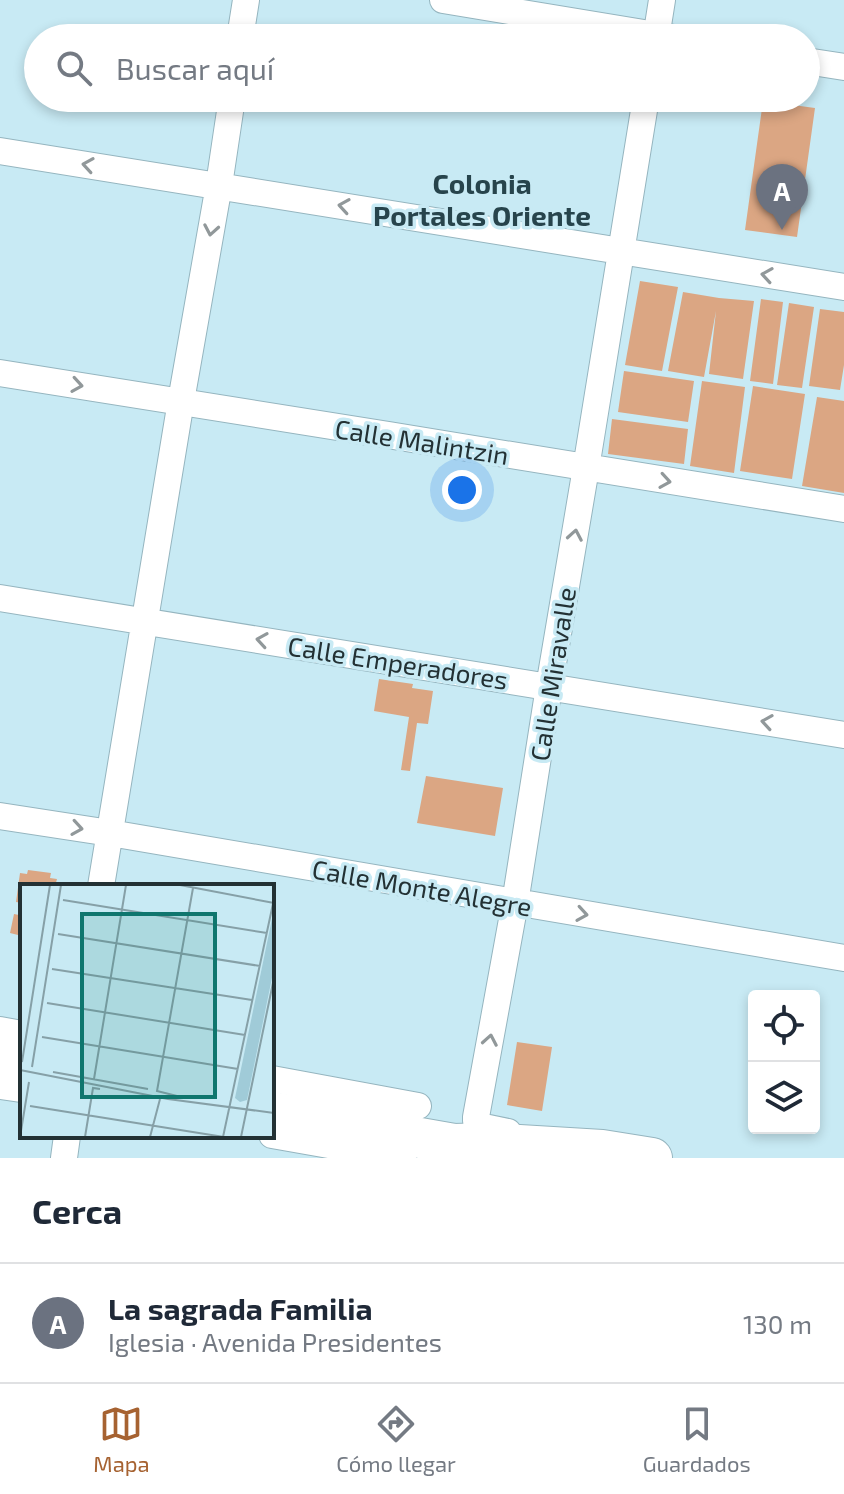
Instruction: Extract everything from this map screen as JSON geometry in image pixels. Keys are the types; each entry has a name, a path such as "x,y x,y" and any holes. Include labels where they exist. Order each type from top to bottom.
{"main road":[{"path":"0,1062 20,1067"},
{"path":"274,1112 468,1151 489,1143 602,1150 652,1158"}],"street":[{"path":"242,24 246,0"},
{"path":"443,0 585,24"},
{"path":"662,0 662,24"},
{"path":"820,63 844,67"},
{"path":"101,884 230,112"},
{"name":"Calle Miravalle","path":"602,1150 483,1127 476,1121 515,903 644,112"},
{"path":"0,151 844,287"},
{"name":"Calle Malintzin","path":"0,373 844,509"},
{"name":"Calle Emperadores","path":"0,598 844,735"},
{"name":"Calle Monte Alegre","path":"0,816 844,958"},
{"path":"0,1030 20,1034"},
{"path":"274,1079 418,1106"},
{"path":"0,1089 20,1092"},
{"path":"274,1135 403,1158"},
{"path":"64,1158 67,1138"}],"building":[{"path":"761,112 814,112 797,237 745,230"},
{"path":"640,281 678,287 662,371 625,365"},
{"path":"683,292 754,301 743,379 709,374 716,311 704,377 668,371"},
{"path":"761,299 783,302 773,384 750,381"},
{"path":"789,303 814,307 802,388 777,385"},
{"path":"820,309 844,312 844,365 840,390 809,386"},
{"path":"624,371 694,381 688,422 618,412"},
{"path":"702,381 745,387 734,473 690,466"},
{"path":"753,386 805,394 792,479 740,471"},
{"path":"817,397 844,401 844,493 802,486"},
{"path":"612,419 688,429 684,464 608,454"},
{"path":"379,679 413,684 412,688 433,691 428,724 417,723 410,771 401,770 409,717 374,711"},
{"path":"426,776 503,788 495,836 417,823"},
{"path":"28,870 51,873 50,878 57,879 56,884 20,884 20,903 16,902 20,873 27,874"},
{"path":"20,912 20,936 10,933 14,914 19,915"},
{"path":"517,1042 552,1047 542,1111 507,1105"}],"place":[{"name":"La sagrada Familia","path":"782,230"}],"district":[{"name":"Colonia Portales Oriente","path":"482,199"}]}
